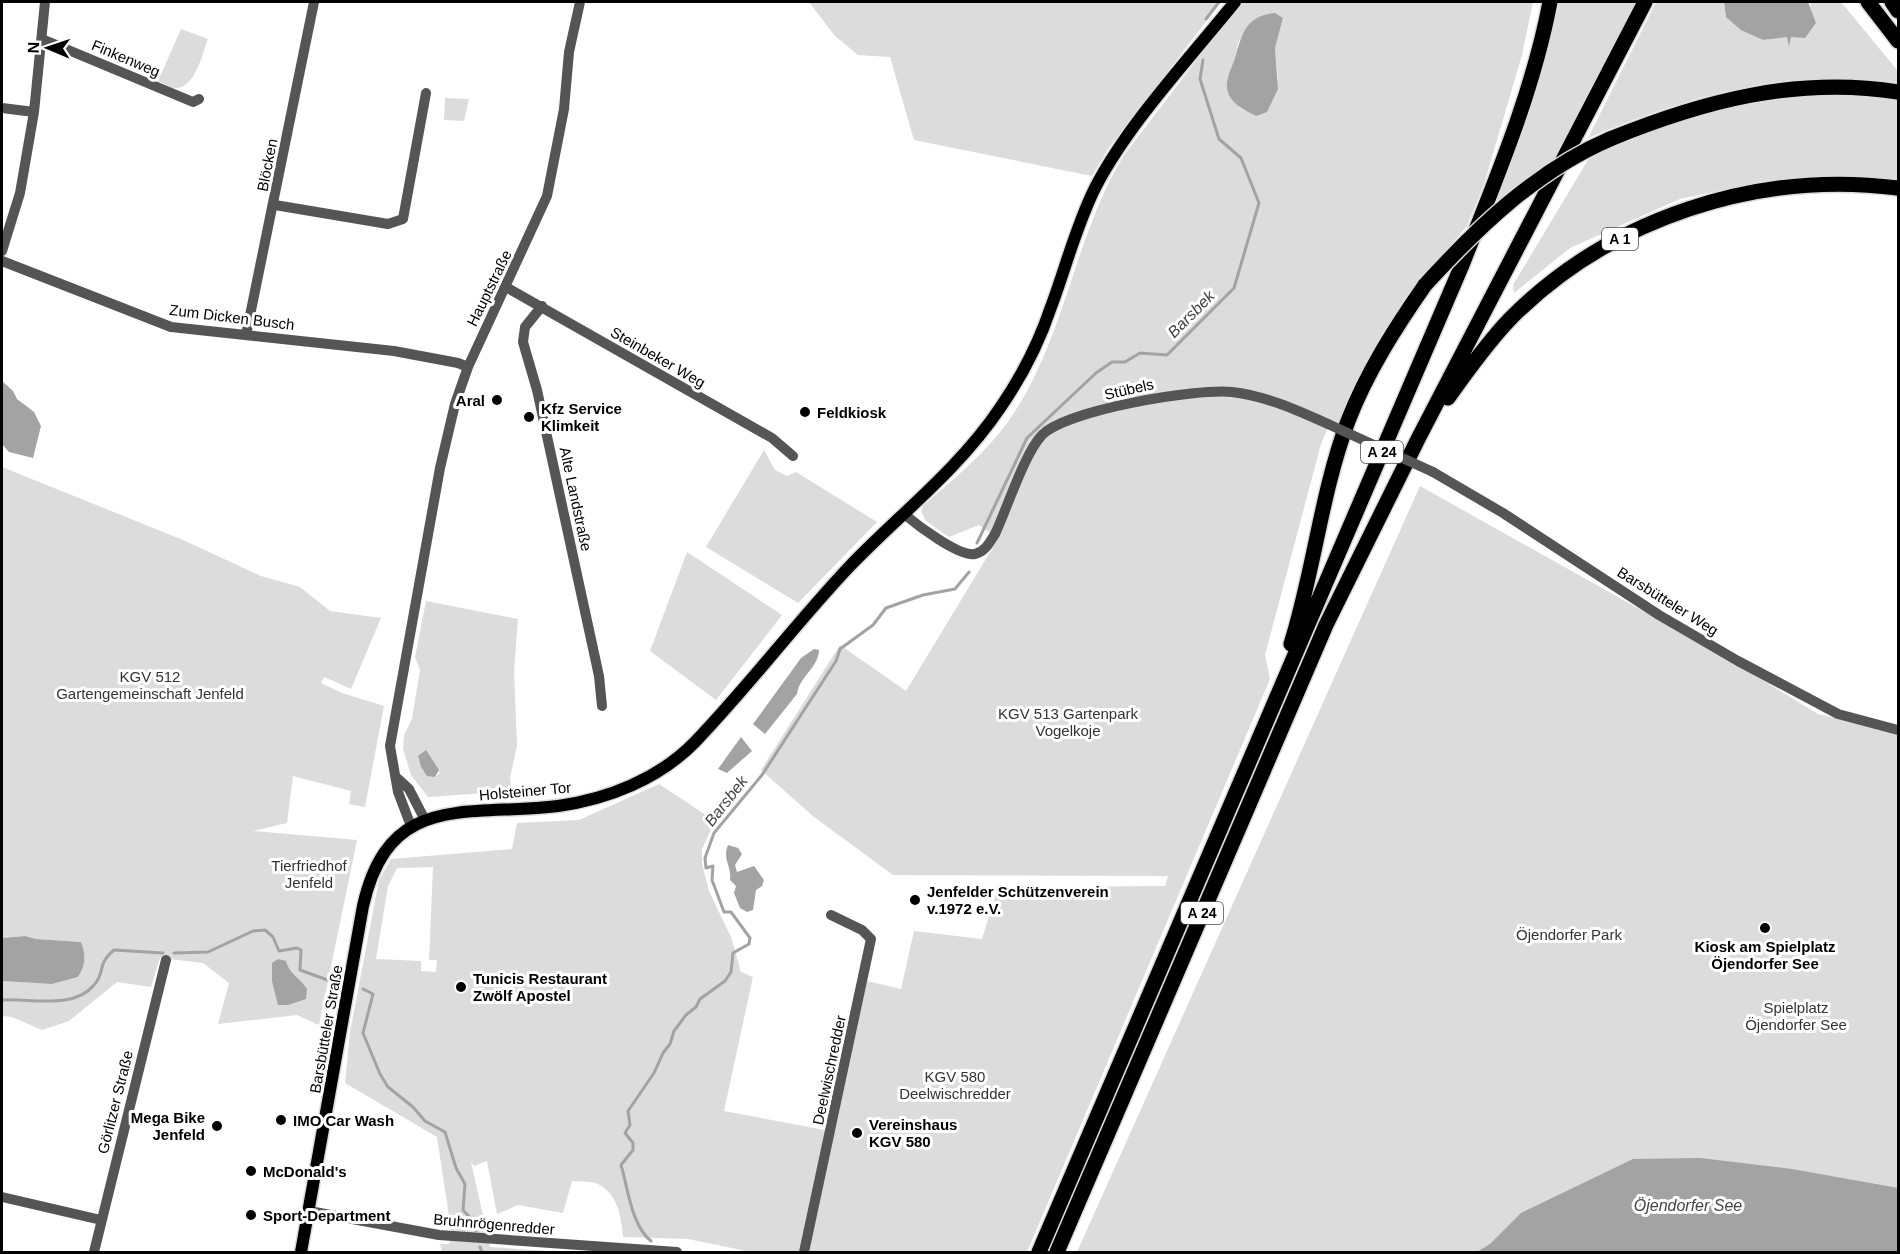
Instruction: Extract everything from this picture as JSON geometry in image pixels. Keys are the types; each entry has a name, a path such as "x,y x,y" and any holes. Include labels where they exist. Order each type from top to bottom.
{"highway":[{"name":"A 24","path":"1039,1252 1496,178 1529,83 1550,2"},
{"name":"A 24","path":"1056,1252 1301,678 1418,439 1645,2"},
{"path":"1868,2 1899,41"},
{"path":"1892,2 1899,11"},
{"name":"A 24","path":"1265,724 1299,617 1326,495 1348,421 1368,374 1425,285 1462,245 1513,198 1578,153 1670,115 1724,99 1783,90 1814,88 1896,92"},
{"name":"A 1","path":"1418,439 1486,346 1511,319 1562,275 1629,233 1690,208 1752,192 1826,184 1899,188"}],"main road":[{"name":"Holsteiner Tor","path":"425,820 462,812 558,806 618,792 658,771 696,741 850,567 973,443 1008,396 1035,346 1078,226 1106,168 1116,151 1234,2"},
{"name":"Barsbütteler Straße","path":"302,1252 367,890 383,853 411,826 425,820"}],"street":[{"path":"2,250 20,193 34,112 45,2"},
{"name":"Blöcken","path":"246,335 314,2"},
{"name":"Hauptstraße","path":"397,778 392,766 390,746 440,468 455,404 468,367 547,196 564,109 569,52 580,2"},
{"name":"Finkenweg","path":"42,39 193,102 199,99"},
{"path":"274,205 388,224 403,219 426,93"},
{"path":"2,108 34,112"},
{"name":"Zum Dicken Busch","path":"2,261 171,327 394,351 468,367"},
{"name":"Steinbeker Weg","path":"506,287 772,438 793,456"},
{"name":"Alte Landstraße","path":"542,306 525,327 523,342 537,390 598,676 602,706"},
{"name":"Stübels","path":"904,514 926,531 963,552 975,554 987,548 1032,452 1042,436 1050,429 1074,419 1162,397 1206,392 1257,396 1328,424 1433,472"},
{"name":"Barsbütteler Weg","path":"1433,472 1503,513 1659,615 1738,661 1838,714 1899,730"},
{"path":"397,778 409,789 425,820"},
{"path":"397,778 398,792 411,826"},
{"name":"Deelwischredder","path":"804,1252 871,939 862,930 831,915"},
{"name":"Görlitzer Straße","path":"94,1252 166,960"},
{"path":"2,1197 101,1220"},
{"name":"Bruhnrögenredder","path":"309,1211 439,1235 677,1252"}],"green space":[{"path":"809,2 1221,2 1108,149 1092,176 914,140 890,57 858,55 835,36"},
{"path":"1241,2 1533,2 1522,55 1484,184 1467,226 1404,299 1363,370 1341,425 1331,420 1321,444 1265,655 1270,679 1027,1252 751,1252 688,1239 623,1237 614,1199 603,1187 594,1182 572,1181 563,1213 518,1205 497,1214 487,1161 474,1166 471,1162 490,1247 563,1252 442,1252 440,1244 449,1244 451,1229 437,1137 345,1083 350,1032 379,880 391,859 512,849 517,823 579,820 659,784 715,821 702,849 702,864 709,891 731,937 741,972 753,977 724,1111 835,1132 867,981 901,989 914,931 982,939 998,887 1165,886 1168,876 893,875 814,817 761,770 840,645 906,691 998,539 979,525 949,537 926,521 921,511 923,506 967,467 998,435 1027,392 1056,325 1092,221 1124,155","holes":["1283,18 1275,48 1278,79 1256,116 1240,108 1227,90 1239,40","433,867 429,960 437,960 436,972 421,971 421,961 376,959 388,886 397,868"]},
{"path":"1555,2 1638,2 1556,158 1493,204"},
{"path":"1656,2 1724,2 1726,17 1763,40 1787,37 1789,46 1791,37 1811,5 1808,2 1841,2 1898,71 1898,83 1808,80 1753,86 1681,104 1588,138"},
{"path":"181,29 208,39 197,69 188,83 182,87 173,88 158,81"},
{"path":"1839,95 1898,99 1898,182 1790,181 1746,185 1680,199 1570,248 1514,293 1513,285 1588,160 1600,152 1685,117 1752,101"},
{"path":"445,98 469,99 464,121 444,120"},
{"path":"764,450 775,470 787,476 796,472 877,522 798,603 706,547"},
{"name":"KGV 512 Gartengemeinschaft Jenfeld","path":"2,467 183,540 261,576 300,587 330,611 381,618 351,689 324,677 321,683 342,693 384,706 365,807 349,804 351,791 293,776 287,823 253,831 357,840 319,1025 297,1015 218,1024 229,983 203,963 160,958 151,987 117,982 69,1021 42,1030 12,1017 2,1016 2,981 52,984 78,977 83,969 84,951 81,942 36,939 25,936 2,938"},
{"name":"Öjendorfer Park","path":"1420,486 1730,660 1818,714 1898,733 1898,1252 1077,1252"},
{"path":"687,552 782,615 716,700 650,651"},
{"path":"426,601 518,619 514,671 517,745 510,778 512,791 428,797 411,775 403,749 404,735 412,719 420,670 415,657","holes":["424,751 440,773 435,777 423,771 418,759"]}],"water":[{"path":"1724,2 1808,2 1816,23 1805,38 1791,37 1789,47 1787,37 1763,40 1741,30 1726,17"},
{"path":"1275,13 1283,18 1275,48 1278,89 1267,112 1256,116 1234,102 1228,93 1227,81 1246,29 1257,18"},
{"path":"2,381 13,391 17,399 34,412 41,426 33,458 9,452 2,444"},
{"path":"814,649 819,650 816,662 801,682 797,694 765,734 753,724 801,658"},
{"path":"741,737 752,751 727,773 718,769"},
{"path":"426,750 439,770 435,777 427,776 421,767 418,756"},
{"path":"728,845 738,848 742,854 735,865 737,872 754,866 764,880 762,886 756,890 753,910 747,912 740,908 734,893 736,886 730,880 726,855"},
{"path":"25,936 36,939 81,942 84,960 83,969 78,977 52,984 2,981 2,938"},
{"path":"278,959 286,961 307,989 306,999 288,1005 278,1005 272,981 272,963"},
{"name":"Öjendorfer See","path":"1700,1158 1792,1169 1898,1188 1898,1252 1477,1252 1490,1244 1521,1213 1633,1159"}],"waterway":[{"name":"Barsbek","path":"1206,19 1219,2"},
{"name":"Barsbek","path":"977,543 1027,438 1096,373 1112,362 1125,362 1140,353 1167,355 1234,288 1259,203 1241,158 1219,139 1200,79 1203,60"},
{"name":"Barsbek","path":"651,1241 639,1226 631,1206 621,1165 633,1150 633,1143 625,1133 630,1125 628,1111 654,1073 670,1044 674,1031 686,1015 696,1007 700,999 725,981 731,972 733,953 749,944 750,938 731,912 724,912 712,880 713,866 706,868 705,858 714,833 762,775 836,661 840,649 873,625 886,608 923,595 955,589 969,572"},
{"path":"174,953 208,952 253,931 265,930 273,937 279,951 297,948 301,950 300,970 333,982"},
{"path":"2,1000 51,1001 75,998 94,985 100,976 105,960 114,950 163,953"},
{"path":"363,989 373,994 363,1033 380,1074 388,1087 413,1107 425,1121 445,1132 456,1168 465,1184 463,1210 475,1223 476,1231"},
{"path":"480,1247 482,1252"}],"place":[{"name":"Aral","path":"497,400"},
{"name":"Feldkiosk","path":"805,412"},
{"name":"Kfz Service Klimkeit","path":"529,417"},
{"name":"Jenfelder Schützenverein v.1972 e.V.","path":"915,900"},
{"name":"Kiosk am Spielplatz Öjendorfer See","path":"1765,928"},
{"name":"Tunicis Restaurant Zwölf Apostel","path":"461,987"},
{"name":"IMO Car Wash","path":"281,1120"},
{"name":"Mega Bike Jenfeld","path":"217,1126"},
{"name":"Vereinshaus KGV 580","path":"857,1133"},
{"name":"McDonald's","path":"251,1171"},
{"name":"Sport-Department","path":"251,1215"}],"park label":[{"name":"KGV 513 Gartenpark Vogelkoje","path":"1068,722"},
{"name":"Tierfriedhof Jenfeld","path":"309,874"},
{"name":"Spielplatz Öjendorfer See","path":"1796,1016"},
{"name":"KGV 580 Deelwischredder","path":"955,1084"}]}
